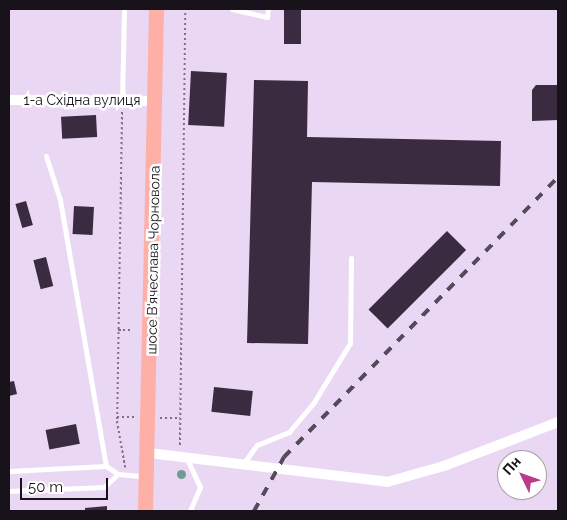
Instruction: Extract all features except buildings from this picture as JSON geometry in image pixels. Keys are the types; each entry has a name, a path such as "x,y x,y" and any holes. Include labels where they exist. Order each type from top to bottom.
{"main road":[{"name":"шосе В'ячеслава Чорновола","path":"145,511 149,453 155,101 159,10"}],"street":[{"name":"1-а Східна вулиця","path":"9,100 155,101"},
{"path":"149,453 183,456 274,472 402,480 558,422"}],"lane":[{"path":"122,100 124,9"},
{"path":"232,9 267,17 268,9"},
{"path":"46,156 60,200 106,466"},
{"path":"242,467 257,445 289,432 314,402 350,343 351,258"},
{"path":"183,456 200,487 190,511"},
{"path":"9,471 106,466 118,474 148,477"},
{"path":"9,491 104,487 118,474"}],"path":[{"path":"183,456 185,9"},
{"path":"122,100 117,421 126,474"},
{"path":"118,330 131,330"}],"railway":[{"path":"254,511 284,457 558,177"}]}
